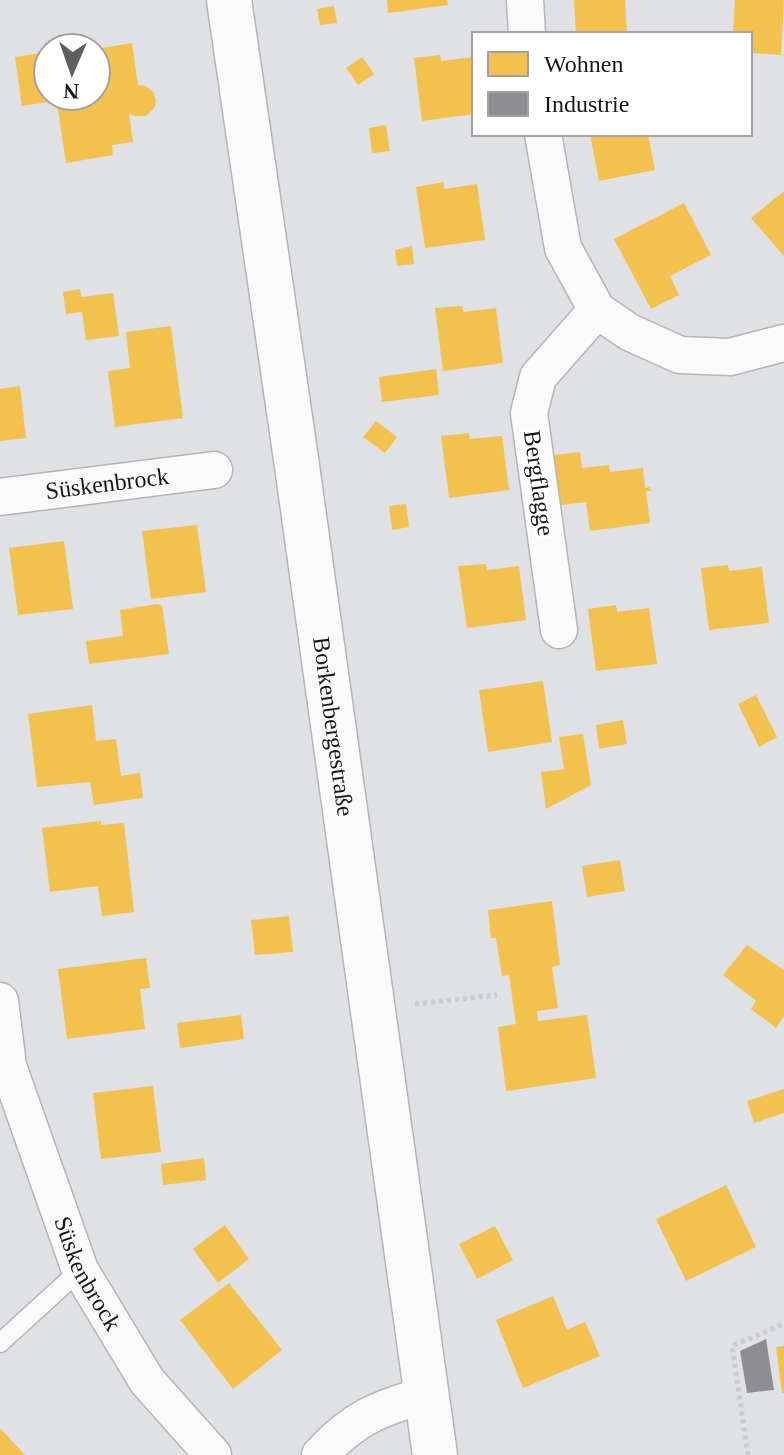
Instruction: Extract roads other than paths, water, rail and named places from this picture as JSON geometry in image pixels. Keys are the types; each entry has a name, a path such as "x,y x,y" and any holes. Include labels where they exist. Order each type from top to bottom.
{"street":[{"name":"Borkenbergestraße","path":"229,0 435,1455"},
{"path":"525,0 527,32"},
{"path":"543,136 563,248 597,310 629,332 680,355 730,357 784,343"},
{"name":"Bergflagge","path":"559,630 529,413 538,377 597,310"},
{"name":"Süskenbrock","path":"0,497 214,470"},
{"name":"Süskenbrock","path":"0,1001 4,1066 80,1270 147,1381 213,1455"},
{"path":"320,1455 342,1432 367,1416 426,1395"}],"lane":[{"path":"0,1343 80,1270"}]}
